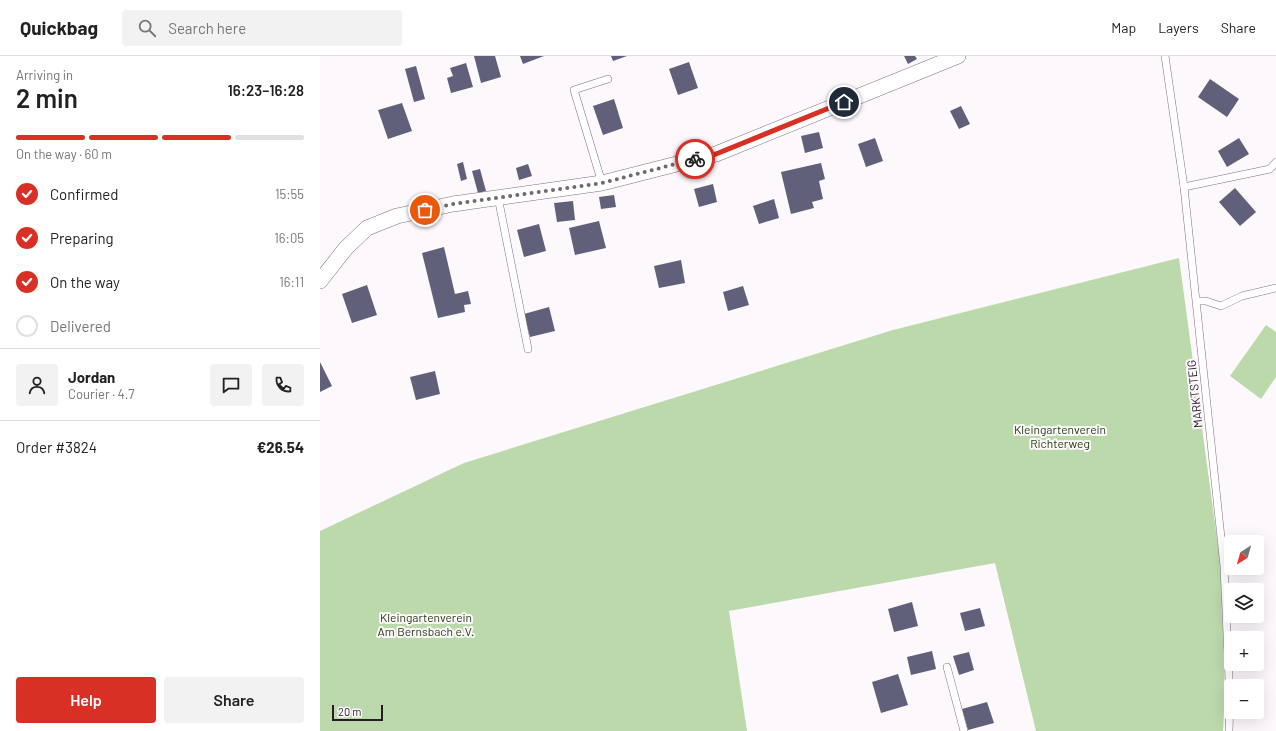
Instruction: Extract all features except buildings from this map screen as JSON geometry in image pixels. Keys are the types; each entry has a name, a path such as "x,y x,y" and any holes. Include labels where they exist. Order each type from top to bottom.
{"street":[{"path":"320,281 346,248 367,228 397,216 453,204 602,183 716,154 958,56"}],"lane":[{"name":"MARKTSTEIG","path":"1165,56 1184,187 1224,566 1230,701 1228,731"},
{"path":"602,183 574,90 608,79"},
{"path":"1184,187 1270,169 1276,162"},
{"path":"498,198 528,349"},
{"path":"1197,301 1221,306 1242,296 1276,288"},
{"path":"947,667 964,731"}],"green space":[{"path":"1179,258 1221,568 1225,679 1223,731 1036,731 995,563 729,611 747,731 320,731 320,531 464,463 893,330"},
{"path":"1266,325 1276,332 1276,377 1261,399 1230,376"}],"way so far":[{"path":"425,210 453,204 602,183 695,159"}],"route":[{"path":"695,159 716,154 844,102"}],"park label":[{"name":"Kleingartenverein Richterweg","path":"1060,436"},
{"name":"Kleingartenverein Am Bernsbach e.V.","path":"426,624"}]}
